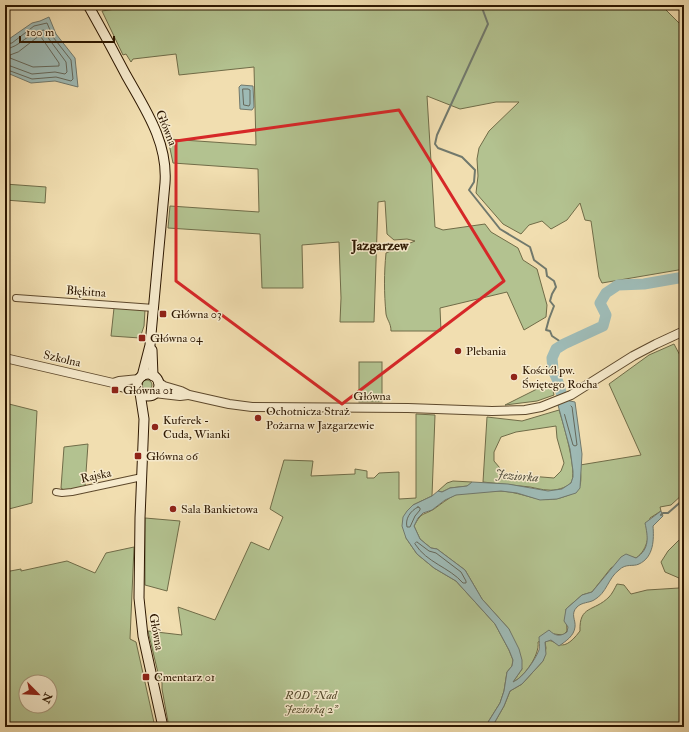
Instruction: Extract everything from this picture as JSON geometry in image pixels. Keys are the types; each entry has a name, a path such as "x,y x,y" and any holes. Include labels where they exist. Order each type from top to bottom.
{"main road":[{"name":"Główna","path":"88,5 151,119 163,149 165,177 154,308 150,345 140,377"},
{"name":"Główna","path":"150,345 156,379"},
{"path":"146,374 156,379 158,387 153,394 146,396 139,392 137,385 140,377 146,374"},
{"name":"Główna","path":"139,392 144,419 138,598 143,636 163,727"},
{"name":"Główna","path":"144,419 153,394"}],"street":[{"name":"Błękitna","path":"16,298 154,308"},
{"name":"Główna","path":"156,379 164,386 189,395 229,404 264,407 415,408 511,411 541,407 577,392 633,356 684,331"},
{"name":"Szkolna","path":"5,358 113,383 117,386 139,392"},
{"name":"Szkolna","path":"113,383 140,377"},
{"name":"Główna","path":"153,394 180,396 189,395"},
{"name":"Rajska","path":"56,492 72,492 142,478"}],"highlighted area":[{"path":"399,110 504,281 342,404 176,281 176,141"}],"green space":[{"path":"125,5 661,5 684,28 684,269 602,283 599,277 591,221 585,220 580,203 567,220 551,229 542,221 529,225 521,234 503,224 476,193 478,176 477,159 479,148 489,131 519,102 496,102 460,109 427,96 435,227 443,230 485,224 491,232 518,248 523,260 537,269 547,305 546,317 524,330 507,292 440,308 441,331 391,331 385,306 384,283 386,253 415,241 407,239 394,240 387,234 385,201 378,202 374,322 340,322 341,298 339,242 302,245 303,288 262,288 260,234 168,228 170,206 259,212 258,169 173,163 168,139 256,145 254,67 179,75 176,54 133,59 131,62 126,54 123,55 102,11 122,8"},
{"path":"5,184 46,187 45,203 5,200"},
{"path":"114,308 145,310 144,326 140,338 111,336"},
{"path":"674,344 684,363 684,493 671,505 660,507 661,511 650,518 648,540 644,550 636,558 632,557 611,568 592,592 582,595 566,609 567,631 563,635 554,634 538,642 534,659 526,671 513,682 522,669 509,629 482,599 465,570 437,549 431,548 420,539 414,526 423,514 434,509 455,495 471,492 500,491 548,500 557,499 572,494 579,488 581,481 580,465 641,455 609,384 649,355"},
{"path":"359,362 382,362 382,402 359,402"},
{"path":"145,380 149,380 151,381 151,389 145,390 142,387 142,383"},
{"path":"551,382 554,395 537,401 505,405"},
{"path":"5,403 37,411 32,503 5,510"},
{"path":"559,410 573,469 573,477 569,485 560,489 544,490 483,482 487,417 522,421","holes":["556,426 557,438 564,463 561,471 554,478 505,474 494,461 494,452 501,437 516,432"]},
{"name":"ROD \"Nad Jeziorką 2\"","path":"416,414 435,415 432,496 413,505 406,538 417,554 434,568 456,581 495,624 513,660 512,666 507,672 504,691 500,703 485,727 169,727 162,682 159,677 148,631 182,635 178,607 215,620 251,542 269,550 283,517 270,509 284,460 313,461 311,476 355,474 355,469 367,471 367,478 374,478 379,473 399,472 399,499 416,498"},
{"path":"88,444 85,487 65,491 61,488 64,447"},
{"path":"453,481 472,482 468,486 450,488 442,492 438,491 447,483"},
{"path":"145,518 180,521 167,591 145,585"},
{"path":"682,537 684,537 684,727 492,727 504,706 510,691 522,684 543,661 546,648 545,642 552,641 563,645 567,644 580,631 580,623 585,613 609,597 617,584 624,585 631,594 647,590 679,588 679,578 665,572 661,562 668,551"},
{"path":"134,547 130,639 136,642 155,727 5,727 5,572 21,569 21,571 67,561 95,573 106,553"}],"water":[{"path":"49,17 56,34 75,58 78,87 55,81 31,83 5,72 5,41 32,23"},
{"path":"241,85 253,86 254,107 252,110 240,109 239,87"},
{"path":"570,401 575,402 582,454 580,488 576,493 557,499 540,500 517,493 501,491 456,495 445,500 432,510 423,513 418,518 414,526 420,539 431,548 437,549 465,570 482,599 509,629 519,649 522,660 522,669 513,682 525,673 535,659 539,650 539,637 549,630 553,634 558,635 562,635 567,632 568,627 564,621 566,609 582,595 592,592 621,557 626,554 636,558 641,554 646,547 647,542 645,523 661,511 663,516 653,526 653,542 648,557 639,564 622,568 615,573 605,590 598,597 577,607 574,612 575,627 571,636 559,646 551,640 545,642 546,654 543,661 522,684 510,691 504,706 492,727 485,727 500,703 504,691 507,672 512,666 513,660 495,624 456,581 434,568 417,554 406,538 402,526 403,517 413,505 432,496 438,491 442,492 450,488 467,486 472,482 508,484 548,491 562,489 571,483 573,471 570,449 558,405"}],"waterway":[{"path":"481,5 488,24 437,135 435,144 438,148 462,157 475,170 474,182 469,190 500,229 530,247 534,260 546,269 547,276 554,281 556,287 550,301 554,306 546,330 550,331 552,336 564,344"},
{"path":"677,5 684,18"},
{"name":"Jeziorka","path":"566,409 553,370 552,358 556,349 603,326 606,315 600,303 606,293 618,285 644,284 684,277"},
{"path":"661,515 663,513 668,513 684,499"}],"place":[{"name":"Główna 03","path":"163,314"},
{"name":"Główna 04","path":"142,338"},
{"name":"Plebania","path":"458,351"},
{"name":"Kościół pw. Świętego Rocha","path":"514,377"},
{"name":"Główna 01","path":"115,390"},
{"name":"Ochotnicza Straż Pożarna w Jazgarzewie","path":"258,418"},
{"name":"Kuferek - Cuda, Wianki","path":"155,427"},
{"name":"Główna 06","path":"138,456"},
{"name":"Sala Bankietowa","path":"173,509"},
{"name":"Cmentarz 01","path":"146,677"}],"district":[{"name":"Jazgarzew","path":"380,245"}]}
